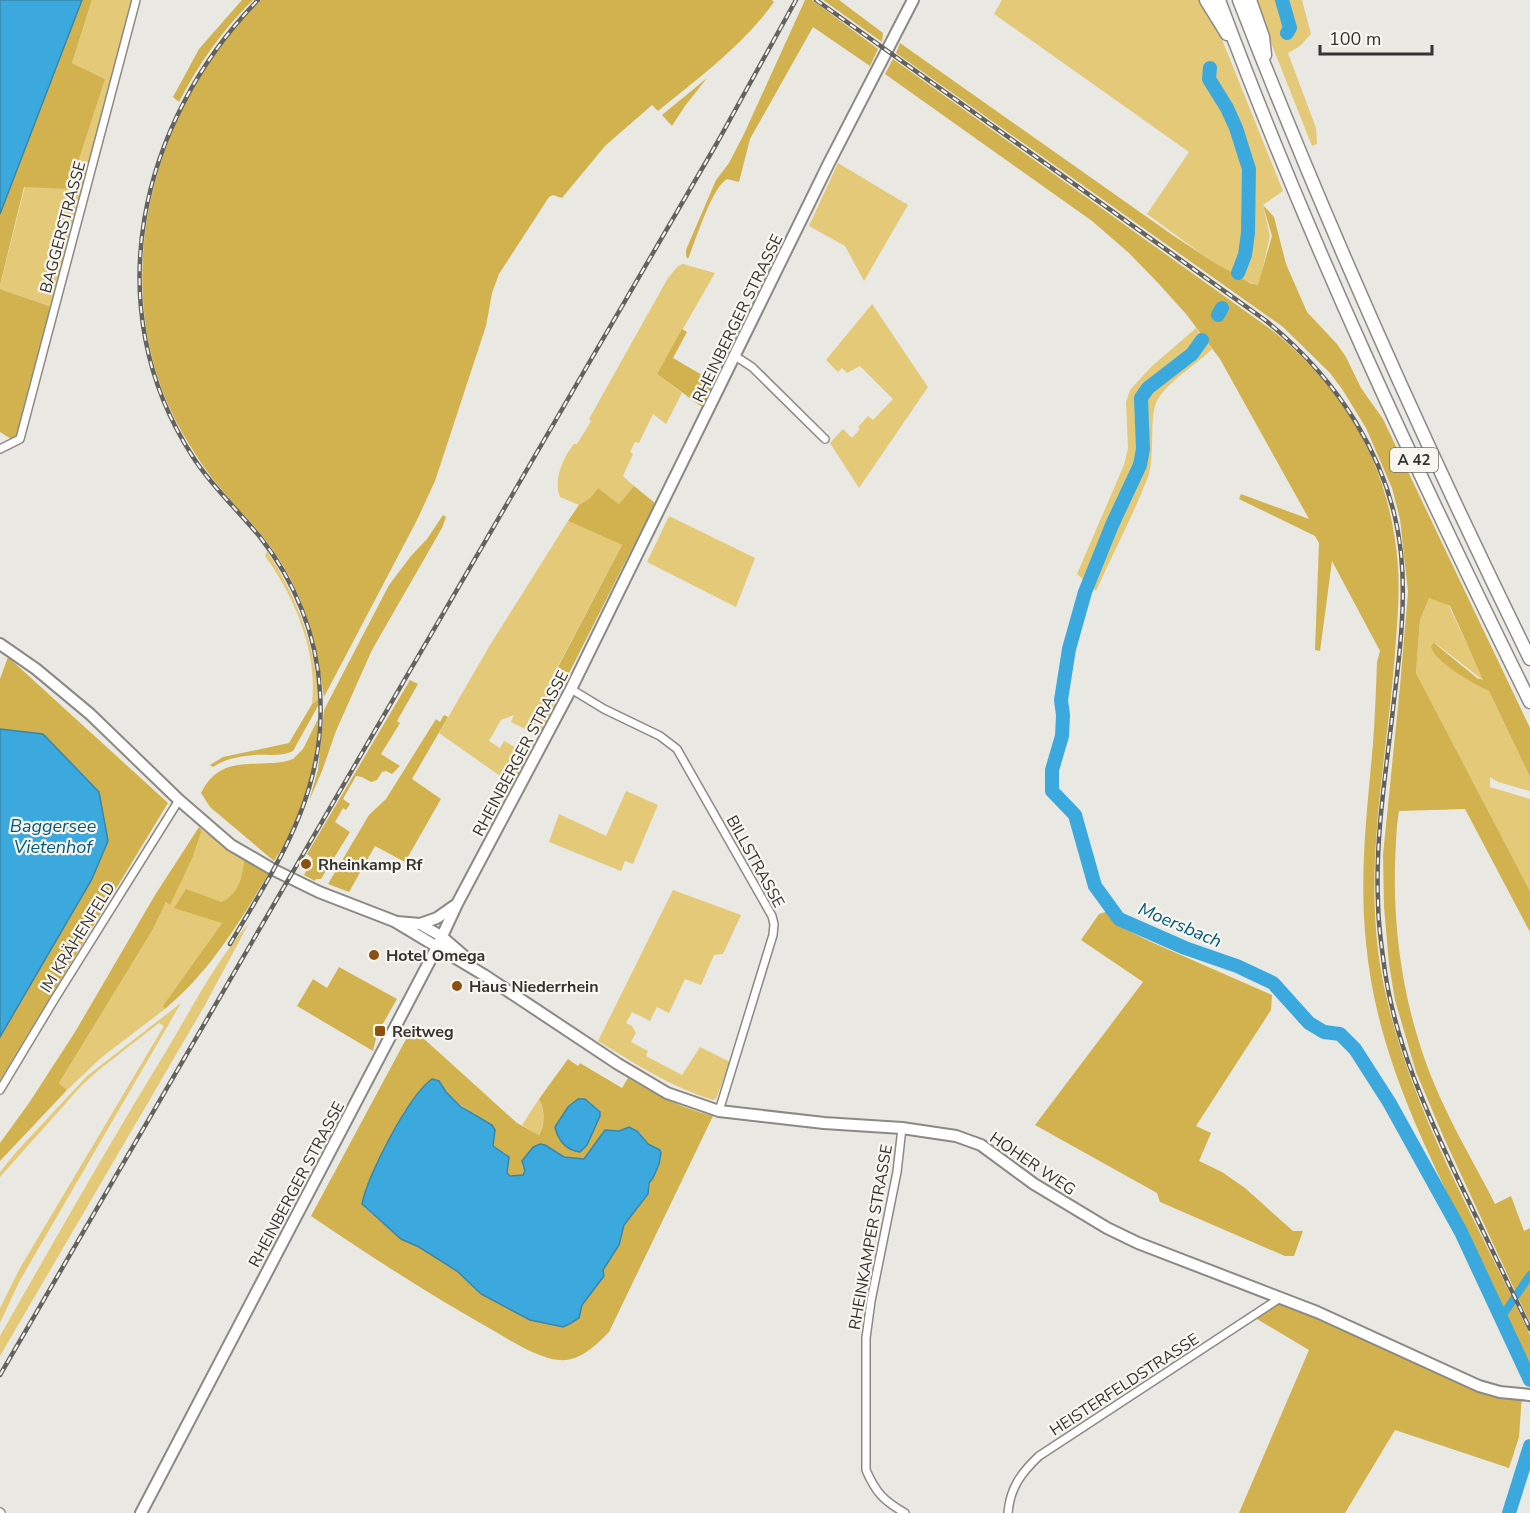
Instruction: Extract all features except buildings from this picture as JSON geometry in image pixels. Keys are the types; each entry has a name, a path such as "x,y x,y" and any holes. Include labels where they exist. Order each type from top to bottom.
{"highway":[{"path":"1206,0 1238,49"},
{"name":"A 42","path":"1219,0 1310,225 1396,421 1475,591 1530,702"},
{"name":"A 42","path":"1239,0 1357,286 1419,425 1530,659"},
{"path":"1250,0 1263,37 1267,71"}],"main road":[{"name":"RHEINBERGER STRASSE","path":"141,1513 571,689 912,0"},
{"path":"0,644 36,669 90,714 213,831 252,858 318,892 394,921 436,947"},
{"path":"420,924 437,918 457,904"},
{"path":"394,921 420,924 441,936"},
{"name":"HOHER WEG","path":"441,936 484,975"},
{"name":"HOHER WEG","path":"436,947 484,975 653,1086 681,1099 719,1111 824,1123 902,1128 956,1136 981,1145 1035,1184 1107,1228 1138,1243 1317,1312 1479,1386 1500,1392 1529,1395"}],"street":[{"name":"BAGGERSTRASSE","path":"0,450 20,439 136,0"},
{"path":"735,356 752,367 825,439"},
{"name":"BILLSTRASSE","path":"571,689 604,709 660,736 677,749 772,916 773,935 719,1111"},
{"name":"IM KRÄHENFELD","path":"0,1090 48,1008 179,800"},
{"name":"RHEINKAMPER STRASSE","path":"902,1128 897,1172 871,1301 866,1338 866,1470 874,1489 905,1513"},
{"name":"HEISTERFELDSTRASSE","path":"1008,1513 1012,1489 1018,1478 1039,1456 1280,1298"}],"shaded area":[{"path":"82,0 92,0 72,63 105,79 69,189 24,187 0,285 0,214"},
{"path":"92,0 132,0 52,307 0,289 0,285 25,186 105,79 72,63"},
{"path":"242,0 253,0 212,48 179,102 173,97 199,49"},
{"path":"261,0 772,0 774,2 749,33 720,60 658,111 652,105 605,146 562,198 553,195 549,197 499,274 492,293 486,326 435,481 417,520 324,697 312,633 306,613 289,576 264,538 211,477 183,434 159,380 145,322 143,264 150,205 166,148 190,94 222,44"},
{"path":"805,0 812,0 878,49 870,66 813,27 750,139 739,182 727,179 721,184 704,216 688,259 686,250 716,180 729,163 744,134"},
{"path":"823,0 839,0 883,33 882,42"},
{"path":"1002,0 1201,0 1219,32 1283,191 1263,205 1270,236 1259,285 1218,265 1147,214 1189,152 994,14"},
{"path":"1254,0 1302,0 1311,34 1300,46 1288,53 1316,128 1317,144 1312,146"},
{"path":"900,43 1171,234 1215,263 1250,283 1258,285 1272,236 1263,205 1274,217 1286,264 1307,312 1337,344 1361,388 1383,419 1530,728 1530,777 1489,691 1456,672 1433,652 1431,646 1434,643 1477,678 1483,680 1450,606 1429,598 1420,620 1416,673 1530,891 1530,932 1465,809 1399,811 1395,897 1401,960 1406,991 1422,1052 1446,1110 1495,1204 1511,1196 1524,1231 1530,1228 1530,1323 1416,1072 1395,1000 1384,907 1383,855 1408,592 1400,519 1392,488 1366,428 1330,373 1283,327 896,53"},
{"path":"893,59 1273,331 1323,380 1344,407 1361,436 1386,497 1394,531 1399,578 1395,653 1375,855 1376,935 1382,976 1393,1023 1425,1115 1530,1335 1530,1365 1423,1142 1398,1078 1378,1012 1366,943 1363,892 1377,662 1380,651 1332,561 1320,651 1315,650 1319,543 1315,536 1239,499 1241,494 1309,519 1220,359 1186,314 1129,253 1092,221 885,74"},
{"path":"707,78 685,106 672,126 662,115"},
{"path":"838,163 908,205 864,281 845,246 809,226"},
{"path":"683,264 715,273 657,374 682,393 666,424 653,414 639,443 635,442 630,452 633,454 623,476 634,486 619,504 598,488 590,498 579,505 560,497 558,477 566,456 574,444 577,444 591,421 589,419 668,278 678,266"},
{"path":"0,289 52,307 16,442 0,432"},
{"path":"872,304 928,387 859,488 830,443 843,429 852,438 868,416 873,420 893,399 860,366 847,373 842,368 838,372 826,360"},
{"path":"1196,328 1212,349 1169,386 1158,399 1153,415 1152,457 1148,477 1096,591 1077,574 1124,465 1128,448 1126,402 1130,390 1151,367"},
{"path":"682,329 687,332 673,358 714,382 702,407 657,374"},
{"path":"634,486 655,503 559,693 548,686 622,545 568,521 579,505 590,498 598,488 619,504"},
{"path":"443,515 446,517 442,528 372,650 336,731 309,801 318,770 324,710 389,585 427,539"},
{"path":"669,516 755,558 736,607 647,562"},
{"path":"568,521 622,545 548,685 559,693 539,736 511,722 514,715 501,720 489,741 500,748 504,741 529,755 513,785 439,733 490,645"},
{"path":"267,551 296,604 309,641 319,699 312,704 313,684 308,645 295,607 265,556"},
{"path":"1429,597 1449,606 1484,681 1435,643 1477,685 1489,691 1530,777 1530,791 1498,782 1490,777 1490,787 1530,799 1530,891 1416,673 1420,620"},
{"path":"8,657 168,803 0,1080 0,1037 92,879 108,841 99,792 43,734 0,729 0,679"},
{"path":"410,680 418,684 397,721 400,723 381,754 400,766 392,774 382,772 377,780 371,782 356,776 343,799 350,804 346,810 343,808 335,822 350,832 321,879 315,881 304,875 313,859 307,854"},
{"path":"319,699 318,706 293,751 279,755 243,756 213,767 210,765 223,757 289,743 312,704"},
{"path":"444,715 448,717 412,779 441,799 405,862 375,846 349,892 328,884 369,815 386,799 436,719 440,722"},
{"path":"318,719 315,756 306,793 293,829 274,861 210,807 201,793 220,771 242,764 293,759 303,749"},
{"path":"626,791 658,805 633,864 625,861 621,871 549,842 559,814 606,836"},
{"path":"199,827 202,830 192,859 170,905 166,902 152,931 59,1083 67,1090 0,1161 0,1143 75,1032 155,895"},
{"path":"202,830 244,860 241,879 236,890 221,902 222,923 164,1006 165,1009 102,1057 67,1090 59,1083 152,931 166,902 170,904 192,859"},
{"path":"244,860 269,873 235,928 210,962 182,994 165,1009 163,1006 222,923 174,908 186,889 221,902 227,899 239,885"},
{"path":"673,890 741,915 723,954 714,955 701,985 685,979 669,1013 657,1007 650,1021 632,1012 626,1023 632,1026 636,1033 631,1042 648,1051 646,1056 682,1075 700,1047 730,1062 716,1099 713,1100 668,1082 598,1041"},
{"path":"1106,912 1123,928 1149,941 1272,995 1271,1010 1196,1126 1211,1133 1199,1161 1222,1172 1245,1188 1293,1231 1303,1231 1294,1256 1285,1256 1160,1202 1157,1193 1035,1125 1143,982 1081,940 1099,914"},
{"path":"249,923 205,1005 0,1356 0,1336 61,1229 204,986"},
{"path":"339,967 397,999 377,1034 373,1051 297,1006 313,979 327,988"},
{"path":"181,1003 19,1282 0,1323 0,1308 20,1268 164,1026 159,1023 82,1085 0,1177 0,1172 87,1076"},
{"path":"412,1028 517,1123 539,1135 544,1117 539,1099 568,1059 578,1066 580,1063 622,1088 628,1078 669,1100 713,1116 609,1332 587,1352 567,1360 550,1359 532,1352 466,1315 311,1216","holes":["442,1085 460,1105 495,1130 493,1146 505,1153 507,1173 510,1176 523,1175 525,1171 522,1164 532,1150 584,1159 608,1130 637,1131 645,1141 661,1153 653,1178 649,1183 649,1190 624,1225 603,1270 604,1276 582,1305 579,1318 571,1323 563,1327 530,1320 481,1294 457,1271 419,1247 401,1239 365,1208 366,1188 404,1112 422,1090","585,1099 598,1110 600,1116 583,1150 559,1139 555,1127"]},
{"path":"539,1099 543,1117 539,1135 522,1125"},
{"path":"1280,1298 1479,1386 1522,1395 1519,1437 1509,1468 1395,1430 1345,1513 1239,1513 1309,1350 1252,1316"}],"water":[{"path":"0,0 82,0 0,214"},
{"name":"Baggersee Vietenhof","path":"0,729 43,734 99,792 108,841 92,879 0,1037"},
{"path":"432,1079 439,1081 461,1107 492,1125 495,1130 493,1146 509,1157 507,1173 510,1176 523,1175 525,1171 522,1161 533,1147 540,1144 564,1157 584,1159 605,1130 619,1131 629,1127 637,1131 648,1144 660,1150 659,1164 649,1183 648,1194 624,1225 619,1245 603,1270 604,1276 582,1305 579,1318 571,1323 563,1327 530,1320 481,1294 457,1271 419,1247 401,1239 362,1204 372,1175 390,1137 412,1101"},
{"path":"578,1099 585,1099 600,1112 587,1145 580,1152 563,1144 555,1127 568,1107"}],"waterway":[{"name":"Moersbach","path":"1282,0 1290,28 1287,33"},
{"name":"Moersbach","path":"1210,68 1209,79 1236,128 1249,169 1248,233 1245,255 1238,273"},
{"name":"Moersbach","path":"1218,315 1222,308"},
{"name":"Moersbach","path":"1202,340 1192,354 1148,388 1141,398 1143,449 1140,465 1112,525 1085,592 1069,649 1061,700 1062,736 1052,770 1052,791 1075,815 1095,886 1119,919 1185,948 1237,966 1273,983 1309,1023 1324,1032 1340,1034 1355,1049 1389,1102 1461,1232 1530,1380"},
{"path":"1501,1318 1530,1275"},
{"name":"Moersbach","path":"1509,1513 1530,1446"}],"railway":[{"path":"230,944 281,855 296,825 307,794 316,762 320,728 318,671 309,630 284,572 260,537 200,468 163,400 146,340 140,279 144,218 160,159 184,102 217,49 258,0"},
{"path":"0,1375 717,143 796,0"},
{"path":"816,0 1265,320 1291,343 1337,394 1373,453 1386,485 1395,518 1401,553 1403,590 1400,645 1378,851 1379,919 1385,972 1404,1051 1423,1102 1530,1329"}],"place":[{"name":"Rheinkamp Rf","path":"306,864"},
{"name":"Hotel Omega","path":"374,955"},
{"name":"Haus Niederrhein","path":"457,986"},
{"name":"Reitweg","path":"380,1031"}]}
